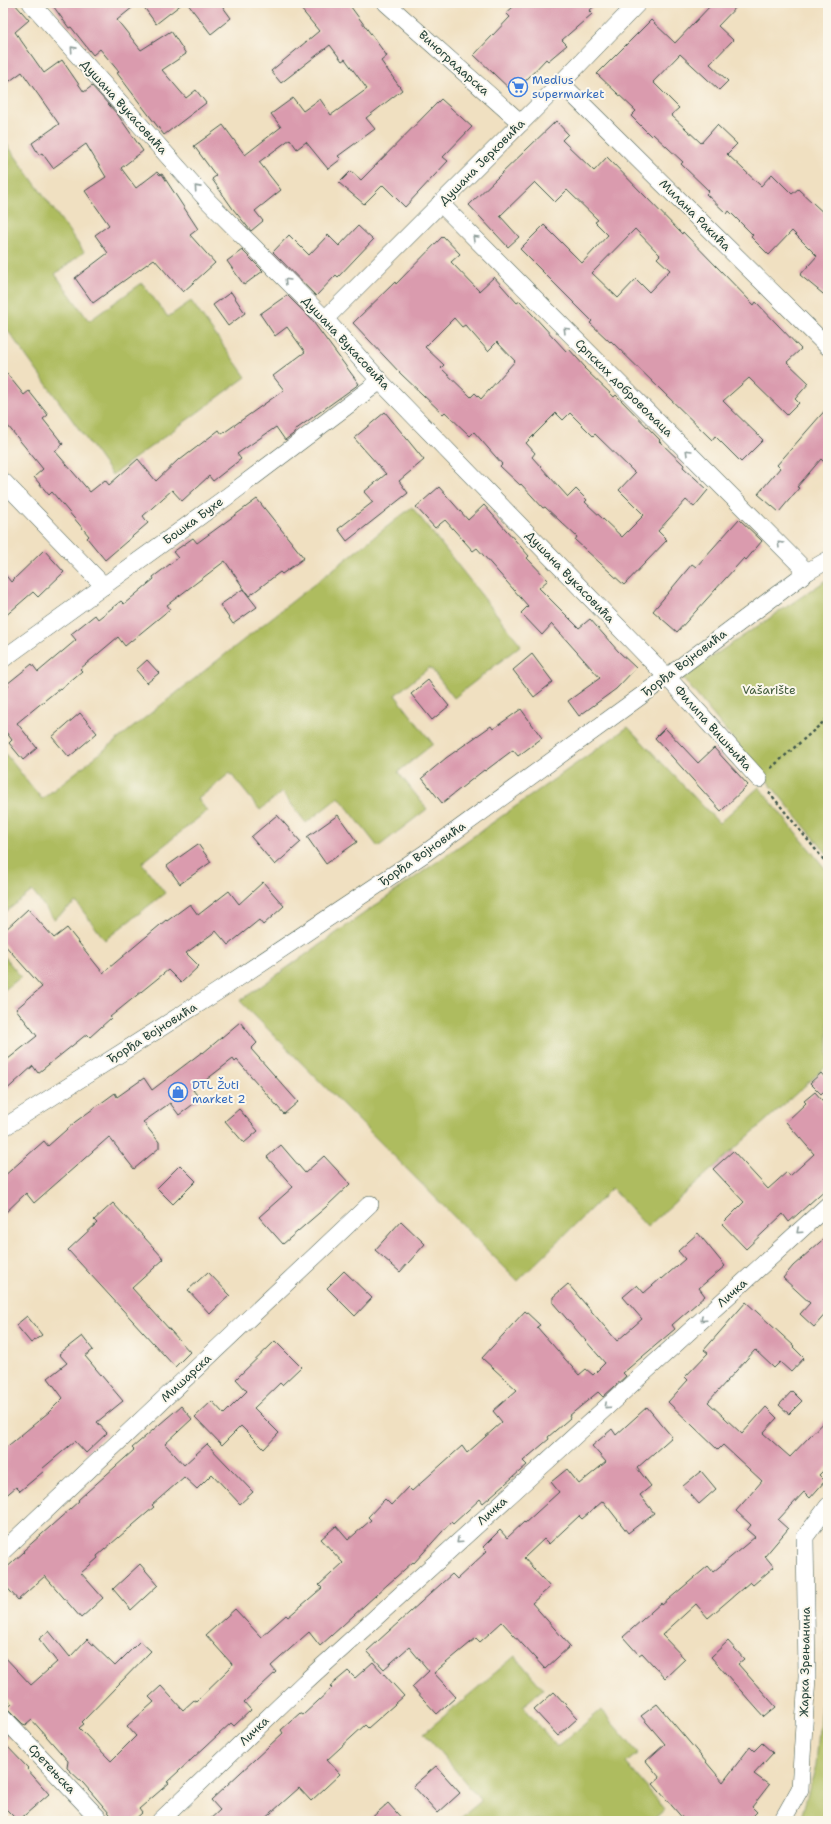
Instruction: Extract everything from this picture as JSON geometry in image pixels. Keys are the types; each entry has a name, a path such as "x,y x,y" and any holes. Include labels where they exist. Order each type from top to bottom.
{"street":[{"name":"Душана Вукасовића","path":"30,3 208,201 325,319 380,381 667,677"},
{"name":"Виноградарска","path":"386,3 521,123"},
{"name":"Душана Јерковића","path":"325,319 561,83 638,3"},
{"name":"Милана Ракића","path":"561,83 828,347"},
{"name":"Српских добровољаца","path":"440,203 807,572"},
{"name":"Бошка Бухе","path":"3,660 228,496 380,381"},
{"path":"3,481 104,586"},
{"name":"Ђорђа Војновића","path":"3,1128 217,992 424,854 667,677 807,572 828,560"},
{"name":"Филипа Вишњића","path":"667,677 759,779"},
{"name":"Мишарска","path":"3,1551 370,1204"},
{"name":"Личка","path":"160,1821 305,1682 828,1205"},
{"name":"Жарка Зрењанина","path":"782,1821 800,1790 807,1677 805,1537 828,1506"},
{"name":"Сретењска","path":"3,1716 101,1821"}],"path":[{"path":"828,718 759,779 828,865"},
{"path":"826,1821 828,1814"}],"green space":[{"path":"3,139 84,252 55,274 89,321 142,283 168,317 191,301 246,377 112,475 3,324"},
{"path":"412,507 521,645 454,698 430,667 395,695 433,744 398,772 427,809 378,847 339,797 306,823 282,792 260,810 230,773 198,799 207,811 142,863 165,893 105,940 76,902 54,919 32,891 3,914 3,751 42,799"},
{"name":"Vašarište","path":"828,579 828,855 682,677"},
{"path":"628,727 719,823 759,787 828,872 828,1065 647,1227 612,1188 518,1281 240,1001"},
{"path":"3,955 21,977 3,991"},
{"path":"827,1636 828,1821 800,1821 816,1765"},
{"path":"515,1656 543,1689 523,1706 557,1747 601,1710 638,1753 626,1763 665,1809 652,1821 600,1821 598,1819 595,1821 457,1821 481,1801 424,1733"}],"building":[{"path":"8,3 14,3 29,20 15,32 44,73 62,60 84,92 92,86 118,115 143,151 121,168 136,188 157,172 160,175 162,174 198,229 190,235 215,263 183,292 154,259 93,303 75,278 108,253 95,235 109,225 85,191 106,177 86,144 53,168 42,153 39,155 32,143 59,124 22,72 3,86 3,7"},
{"path":"51,3 138,3 117,20 141,50 171,31 186,54 162,70 186,98 196,90 206,103 164,135 117,73 119,72 100,49 93,55 71,27 69,28"},
{"path":"141,3 183,3 156,24"},
{"path":"187,3 220,3 231,18 211,34"},
{"path":"296,3 348,3 387,56 381,61 402,90 366,118 375,129 338,156 341,159 328,169 306,142 297,149 290,139 259,162 281,190 255,211 263,221 251,231 233,209 212,179 216,176 194,146 223,125 245,155 281,127 271,114 293,98 303,111 320,99 331,115 367,89 345,59 342,61 330,45 281,83 271,71 319,31"},
{"path":"518,3 598,3 589,11 592,14 562,40 567,45 548,61 546,59 514,93 474,55 510,17 506,13"},
{"path":"713,3 740,3 718,26 733,40 710,64 728,81 719,90 680,54 653,82 679,108 671,115 701,143 717,125 737,144 727,154 761,186 772,174 792,194 798,189 828,217 828,298 800,275 817,256 792,231 769,255 751,237 753,235 729,211 727,214 706,194 709,191 681,164 683,162 653,134 651,136 631,116 636,111 597,74 651,20 675,43"},
{"path":"441,99 472,127 443,157 448,161 405,207 383,185 364,204 339,183 351,171 361,180"},
{"path":"556,121 568,134 562,140 594,171 607,157 682,234 683,232 754,305 756,302 801,349 787,362 809,383 795,399 799,403 787,415 749,378 723,401 763,440 741,462 715,436 712,440 611,341 610,342 590,323 592,321 520,249 544,225 582,263 608,235 595,222 598,220 567,190 555,202 535,182 500,216 519,237 508,247 469,205","holes":["635,229 660,255 657,258 670,270 649,292 636,279 618,298 592,273"]},
{"path":"358,226 373,240 338,277 336,275 316,296 273,252 289,235 309,255 328,235 339,246"},
{"path":"443,236 460,254 451,262 479,291 494,277 517,303 520,301 566,351 569,349 585,367 584,368 614,397 616,395 660,440 659,441 684,465 683,467 708,490 694,507 686,500 658,531 667,540 624,585 575,540 577,537 545,507 543,508 521,484 520,485 500,466 502,464 474,432 470,436 445,412 443,414 401,374 353,323 395,282 396,284","holes":["454,318 462,327 465,325 488,351 497,342 515,361 481,399 475,393 471,397 441,368 444,365 425,347","556,413 563,420 570,413 593,436 595,434 635,473 619,490 644,515 622,537 585,502 587,500 576,489 568,497 532,457 535,453 526,443"]},
{"path":"242,250 263,271 244,285 227,261"},
{"path":"231,292 245,313 228,326 213,305"},
{"path":"287,295 311,319 359,384 295,430 296,432 285,440 276,427 237,454 241,459 213,481 209,476 182,501 172,490 143,516 148,523 105,560 87,538 89,536 52,492 49,495 34,477 43,469 3,420 3,369 24,395 29,391 48,415 43,419 63,444 55,451 90,492 105,480 109,485 138,459 156,481 179,459 180,460 219,430 222,434 284,390 273,376 305,352 287,327 275,336 260,314"},
{"path":"828,407 828,466 821,459 797,487 799,488 779,512 758,494 780,468 777,465"},
{"path":"385,412 424,460 399,481 408,493 347,541 338,529 373,502 364,492 386,474 354,438"},
{"path":"439,487 468,520 484,505 529,556 527,558 548,580 539,588 579,628 590,619 618,651 636,668 616,689 579,716 568,701 600,678 552,624 542,635 521,613 528,606 477,548 473,551 445,520 435,528 416,507"},
{"path":"257,499 304,558 282,574 280,572 249,596 225,561 167,605 170,609 125,646 118,637 80,669 82,671 61,689 60,688 17,723 37,748 23,760 9,743 12,740 6,732 3,734 3,691 9,686 7,684 32,664 38,672 76,640 71,634 95,615 98,619 121,601 124,604 154,579 153,577 178,558 173,552 193,538 197,543"},
{"path":"739,519 762,541 746,560 744,558 677,632 653,611 692,564 696,567"},
{"path":"44,550 64,572 38,597 33,592 3,618 3,572 11,582"},
{"path":"243,589 257,607 233,624 220,605"},
{"path":"532,654 553,682 534,697 513,670"},
{"path":"147,660 159,673 147,683 136,670"},
{"path":"428,680 449,706 432,720 411,694"},
{"path":"521,709 542,738 518,756 513,750 485,771 484,770 442,803 422,778 446,758 491,726 493,729"},
{"path":"80,713 97,733 69,757 52,737"},
{"path":"665,728 698,763 714,748 748,785 721,811 655,738"},
{"path":"277,815 301,842 275,865 251,837"},
{"path":"338,815 357,842 326,864 307,837"},
{"path":"198,844 211,862 180,884 167,866"},
{"path":"263,882 284,906 263,925 259,920 228,945 216,931 186,953 199,966 181,983 168,970 110,1017 111,1018 90,1037 87,1034 38,1073 33,1066 3,1093 3,1063 37,1036 16,1009 42,987 3,943 3,932 28,909 54,938 67,928 103,973 166,920 167,921 190,904 198,915 229,891 239,904"},
{"path":"240,1022 257,1043 251,1049 298,1102 284,1114 237,1060 235,1062 233,1059 193,1090 200,1099 179,1115 170,1103 143,1122 159,1142 159,1148 134,1169 109,1137 34,1203 26,1193 3,1215 3,1177 44,1141 48,1146 75,1122 115,1093 117,1097 144,1078 152,1090 202,1052 203,1053"},
{"path":"821,1073 828,1081 828,1087 821,1094 810,1083"},
{"path":"815,1092 828,1107 828,1187 789,1222 783,1214 746,1249 722,1224 744,1202 713,1169 733,1151 768,1189 787,1172 790,1176 814,1154 786,1122 806,1103 804,1101"},
{"path":"239,1109 258,1131 244,1143 225,1121"},
{"path":"281,1145 305,1173 324,1156 350,1184 283,1244 259,1217 293,1187 267,1157"},
{"path":"180,1165 196,1181 173,1204 157,1188"},
{"path":"113,1203 164,1259 132,1288 190,1352 175,1367 68,1250 97,1223 94,1220"},
{"path":"401,1221 425,1244 400,1272 375,1250"},
{"path":"698,1233 725,1266 699,1288 705,1296 672,1325 675,1329 623,1373 626,1376 603,1397 598,1392 569,1416 570,1418 548,1437 549,1439 523,1461 527,1465 483,1503 480,1499 453,1524 451,1522 414,1563 413,1562 320,1646 309,1632 271,1666 276,1672 244,1702 251,1710 234,1726 231,1723 167,1782 169,1783 139,1809 142,1813 133,1821 116,1821 83,1783 67,1768 68,1761 32,1720 26,1725 23,1724 7,1708 12,1704 3,1694 3,1655 31,1685 57,1662 39,1639 49,1631 70,1657 87,1639 115,1666 140,1641 151,1651 82,1722 84,1724 79,1728 111,1761 136,1736 127,1726 154,1702 149,1697 161,1686 183,1710 194,1700 196,1701 230,1668 232,1664 206,1635 235,1609 261,1637 286,1615 288,1617 322,1588 319,1585 343,1563 321,1539 336,1526 348,1540 371,1520 368,1517 385,1499 391,1505 408,1487 412,1491 462,1446 467,1453 502,1422 493,1411 517,1390 482,1358 525,1311 540,1325 537,1327 579,1375 586,1369 593,1375 605,1363 553,1303 553,1297 568,1284 617,1341 642,1319 623,1297 637,1285 644,1293 661,1278 662,1279 685,1259 678,1251"},
{"path":"828,1235 828,1311 814,1327 800,1314 810,1303 783,1278 793,1266"},
{"path":"344,1271 372,1298 355,1316 327,1288"},
{"path":"208,1272 230,1295 210,1314 188,1290"},
{"path":"746,1302 794,1346 793,1347 804,1358 791,1372 780,1362 774,1368 755,1350 708,1402 742,1434 766,1407 777,1418 763,1433 790,1457 828,1417 828,1466 819,1475 825,1481 810,1498 804,1492 778,1520 788,1529 765,1556 774,1567 753,1585 750,1582 708,1618 696,1604 662,1635 685,1659 665,1678 642,1653 639,1655 623,1637 661,1603 662,1605 708,1566 713,1572 755,1537 747,1530 751,1525 736,1511 762,1481 723,1445 718,1450 668,1402 688,1380 685,1377 708,1353 704,1350"},
{"path":"27,1316 42,1335 31,1343 16,1325"},
{"path":"82,1336 93,1350 85,1356 123,1401 97,1422 107,1433 86,1453 75,1441 42,1469 44,1471 20,1491 16,1487 3,1498 3,1450 49,1412 63,1398 48,1378 67,1363 59,1354"},
{"path":"275,1341 301,1367 282,1385 280,1383 254,1408 279,1433 264,1449 241,1426 222,1445 195,1417 212,1401 224,1414 247,1391 236,1379"},
{"path":"792,1391 802,1401 789,1414 779,1405"},
{"path":"181,1406 192,1419 165,1444 184,1465 207,1444 253,1492 240,1504 212,1474 197,1489 184,1477 152,1505 154,1507 97,1556 98,1558 81,1573 103,1598 81,1618 45,1576 18,1600 3,1583 3,1571 79,1501 78,1500 134,1450 132,1448"},
{"path":"647,1407 672,1437 637,1468 651,1486 640,1495 654,1513 628,1533 603,1501 582,1519 579,1516 549,1544 544,1539 524,1558 550,1587 532,1603 570,1646 545,1669 502,1622 480,1642 476,1638 434,1673 456,1697 437,1714 412,1687 429,1671 409,1647 384,1669 367,1651 452,1574 457,1579 487,1551 483,1547 500,1530 507,1538 524,1522 525,1523 559,1492 551,1482 567,1469 579,1484 606,1462 592,1446 612,1429 616,1435"},
{"path":"701,1471 716,1489 699,1504 683,1486"},
{"path":"140,1564 158,1585 131,1610 113,1589"},
{"path":"728,1641 744,1659 738,1664 776,1707 764,1717 711,1657"},
{"path":"373,1662 404,1696 368,1728 365,1725 327,1760 340,1774 311,1801 299,1788 262,1821 208,1821 220,1810 211,1800 283,1733 281,1730 300,1713 303,1715 332,1688 330,1686 348,1671 355,1678"},
{"path":"554,1692 578,1718 558,1736 534,1710"},
{"path":"657,1704 723,1782 750,1747 754,1751 762,1743 773,1753 754,1774 769,1785 752,1807 757,1812 748,1821 685,1821 653,1784 660,1778 646,1761 665,1744 641,1716"},
{"path":"3,1732 9,1737 3,1742"},
{"path":"3,1742 28,1768 27,1769 49,1794 18,1821 3,1806"},
{"path":"436,1766 460,1793 438,1813 413,1786"},
{"path":"388,1803 404,1821 368,1821"}],"place":[{"name":"Medius supermarket","path":"518,87"},
{"name":"DTL Žuti market 2","path":"178,1092"}]}
